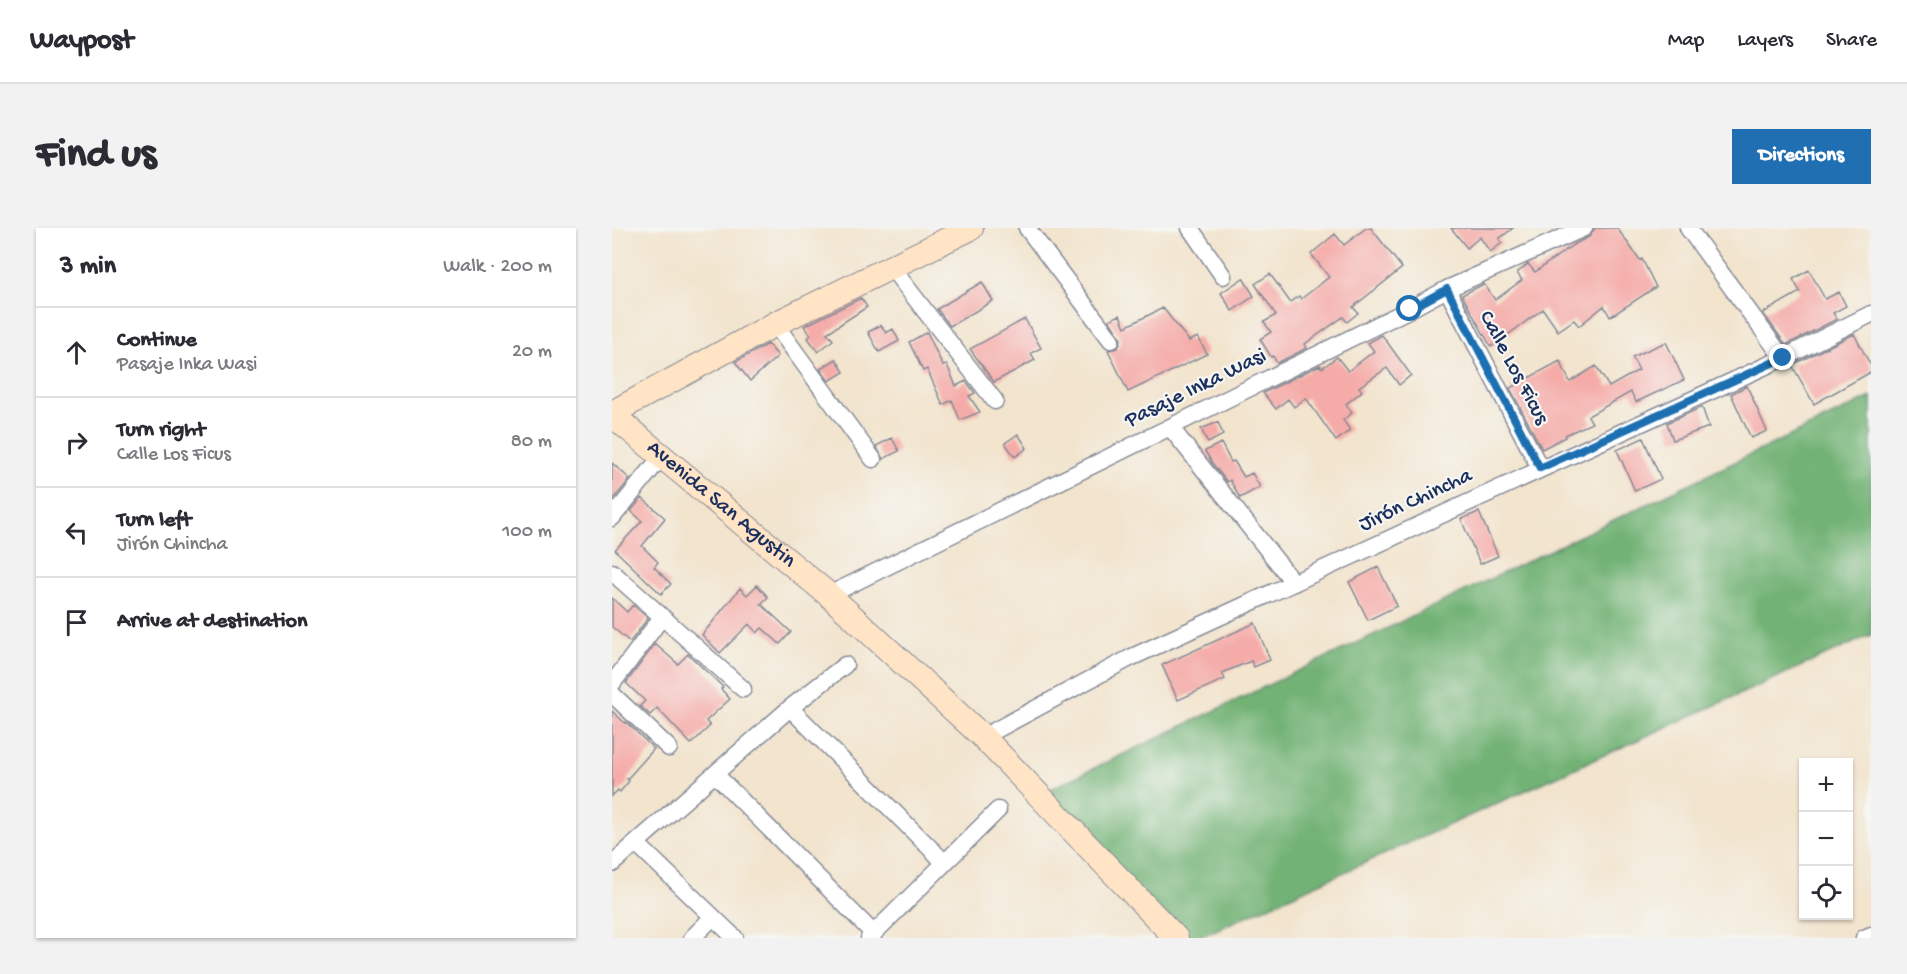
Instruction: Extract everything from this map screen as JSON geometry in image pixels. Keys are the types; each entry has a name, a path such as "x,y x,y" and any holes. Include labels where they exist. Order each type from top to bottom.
{"street":[{"path":"615,422 775,324 971,228"},
{"path":"1027,228 1111,340"},
{"path":"1190,228 1223,276"},
{"name":"Pasaje Inka Wasi","path":"829,595 1447,289 1584,228"},
{"path":"1688,228 1783,358"},
{"path":"891,267 995,401"},
{"name":"Calle Los Ficus","path":"1447,289 1540,468"},
{"name":"Jirón Chincha","path":"983,737 1130,658 1783,358 1871,314"},
{"path":"775,324 873,459"},
{"name":"Avenida San Agustin","path":"615,422 662,456 829,595 983,737 1176,938"},
{"path":"1170,427 1294,583"},
{"path":"612,518 662,456"},
{"path":"612,572 743,689"},
{"path":"612,684 662,617"},
{"path":"612,864 790,708 845,665"},
{"path":"612,694 669,748"},
{"path":"790,708 945,863"},
{"path":"715,774 872,936 998,810"},
{"path":"636,843 735,938"},
{"path":"692,938 713,917"},
{"path":"1864,938 1871,935"}],"green space":[{"path":"1871,397 1871,635 1198,938 1177,938 1038,795"}],"building":[{"path":"1366,228 1371,228 1402,268 1353,307 1358,313 1347,322 1343,317 1305,344 1307,348 1277,363 1260,339 1271,332 1264,322 1276,315 1255,284 1270,274 1290,302 1299,296 1301,299 1329,277 1311,254 1335,234 1344,245"},
{"path":"1451,228 1513,228 1499,239 1502,243 1490,252 1480,237 1467,248"},
{"path":"1595,228 1617,228 1640,260 1642,259 1656,287 1610,317 1604,306 1579,326 1574,320 1558,331 1543,309 1491,347 1462,295 1484,284 1495,300 1522,280 1517,273 1528,264 1535,272 1573,245 1589,237"},
{"path":"1809,270 1825,299 1839,292 1846,306 1833,313 1837,319 1786,345 1763,313 1800,292 1793,279"},
{"path":"1243,278 1254,296 1232,311 1221,293"},
{"path":"982,282 993,301 950,326 937,309"},
{"path":"861,298 867,307 827,333 833,340 818,352 808,338 811,335 804,326"},
{"path":"1163,308 1189,341 1198,337 1207,354 1128,392 1108,350 1118,348 1121,339 1109,320 1120,315 1125,327"},
{"path":"1025,319 1041,348 1031,353 1035,360 994,382 970,349"},
{"path":"881,325 886,333 893,329 899,341 879,352 868,332"},
{"path":"927,332 943,366 947,365 956,386 966,381 975,393 969,396 980,412 960,420 952,400 943,405 927,369 923,371 909,342"},
{"path":"1854,334 1871,366 1871,372 1814,404 1792,365"},
{"path":"1382,335 1411,375 1399,385 1387,368 1359,387 1362,391 1346,404 1352,413 1343,420 1350,430 1336,441 1306,398 1294,407 1288,399 1276,409 1263,393 1320,365 1322,368 1337,357 1348,371 1374,351 1368,343"},
{"path":"1666,342 1684,380 1636,402 1631,392 1588,416 1592,423 1565,435 1542,449 1510,388 1560,361 1570,382 1596,366 1609,387 1639,370 1632,357"},
{"path":"768,344 778,356 750,381 735,362"},
{"path":"836,359 844,372 829,381 820,369"},
{"path":"1747,386 1767,431 1751,438 1731,394"},
{"path":"1702,407 1709,427 1673,440 1667,423"},
{"path":"1218,422 1223,435 1208,443 1201,429"},
{"path":"1018,434 1027,448 1015,457 1005,443"},
{"path":"892,438 899,451 883,459 876,446"},
{"path":"1643,438 1661,479 1635,491 1617,450"},
{"path":"1221,443 1231,462 1234,461 1244,477 1252,473 1260,487 1240,498 1230,480 1227,482 1205,451"},
{"path":"612,463 630,479 612,501"},
{"path":"642,498 665,518 642,546 658,562 654,567 671,584 661,594 615,550 642,521 631,511"},
{"path":"1479,512 1498,556 1480,564 1461,519"},
{"path":"1378,567 1397,606 1368,620 1349,582"},
{"path":"757,585 768,597 761,604 791,632 780,644 762,628 757,633 749,624 720,653 702,635 740,588 747,595"},
{"path":"612,598 627,612 633,605 648,618 630,642 612,627"},
{"path":"1255,623 1270,660 1254,667 1251,661 1222,673 1225,679 1178,700 1162,665"},
{"path":"655,644 678,664 688,654 723,687 721,689 730,699 706,721 710,726 691,744 657,708 650,715 640,706 645,701 626,683"},
{"path":"612,711 654,749 627,779 629,781 620,792 618,790 612,796"}],"route":[{"path":"1410,309 1447,289 1540,468 1783,358"}]}
